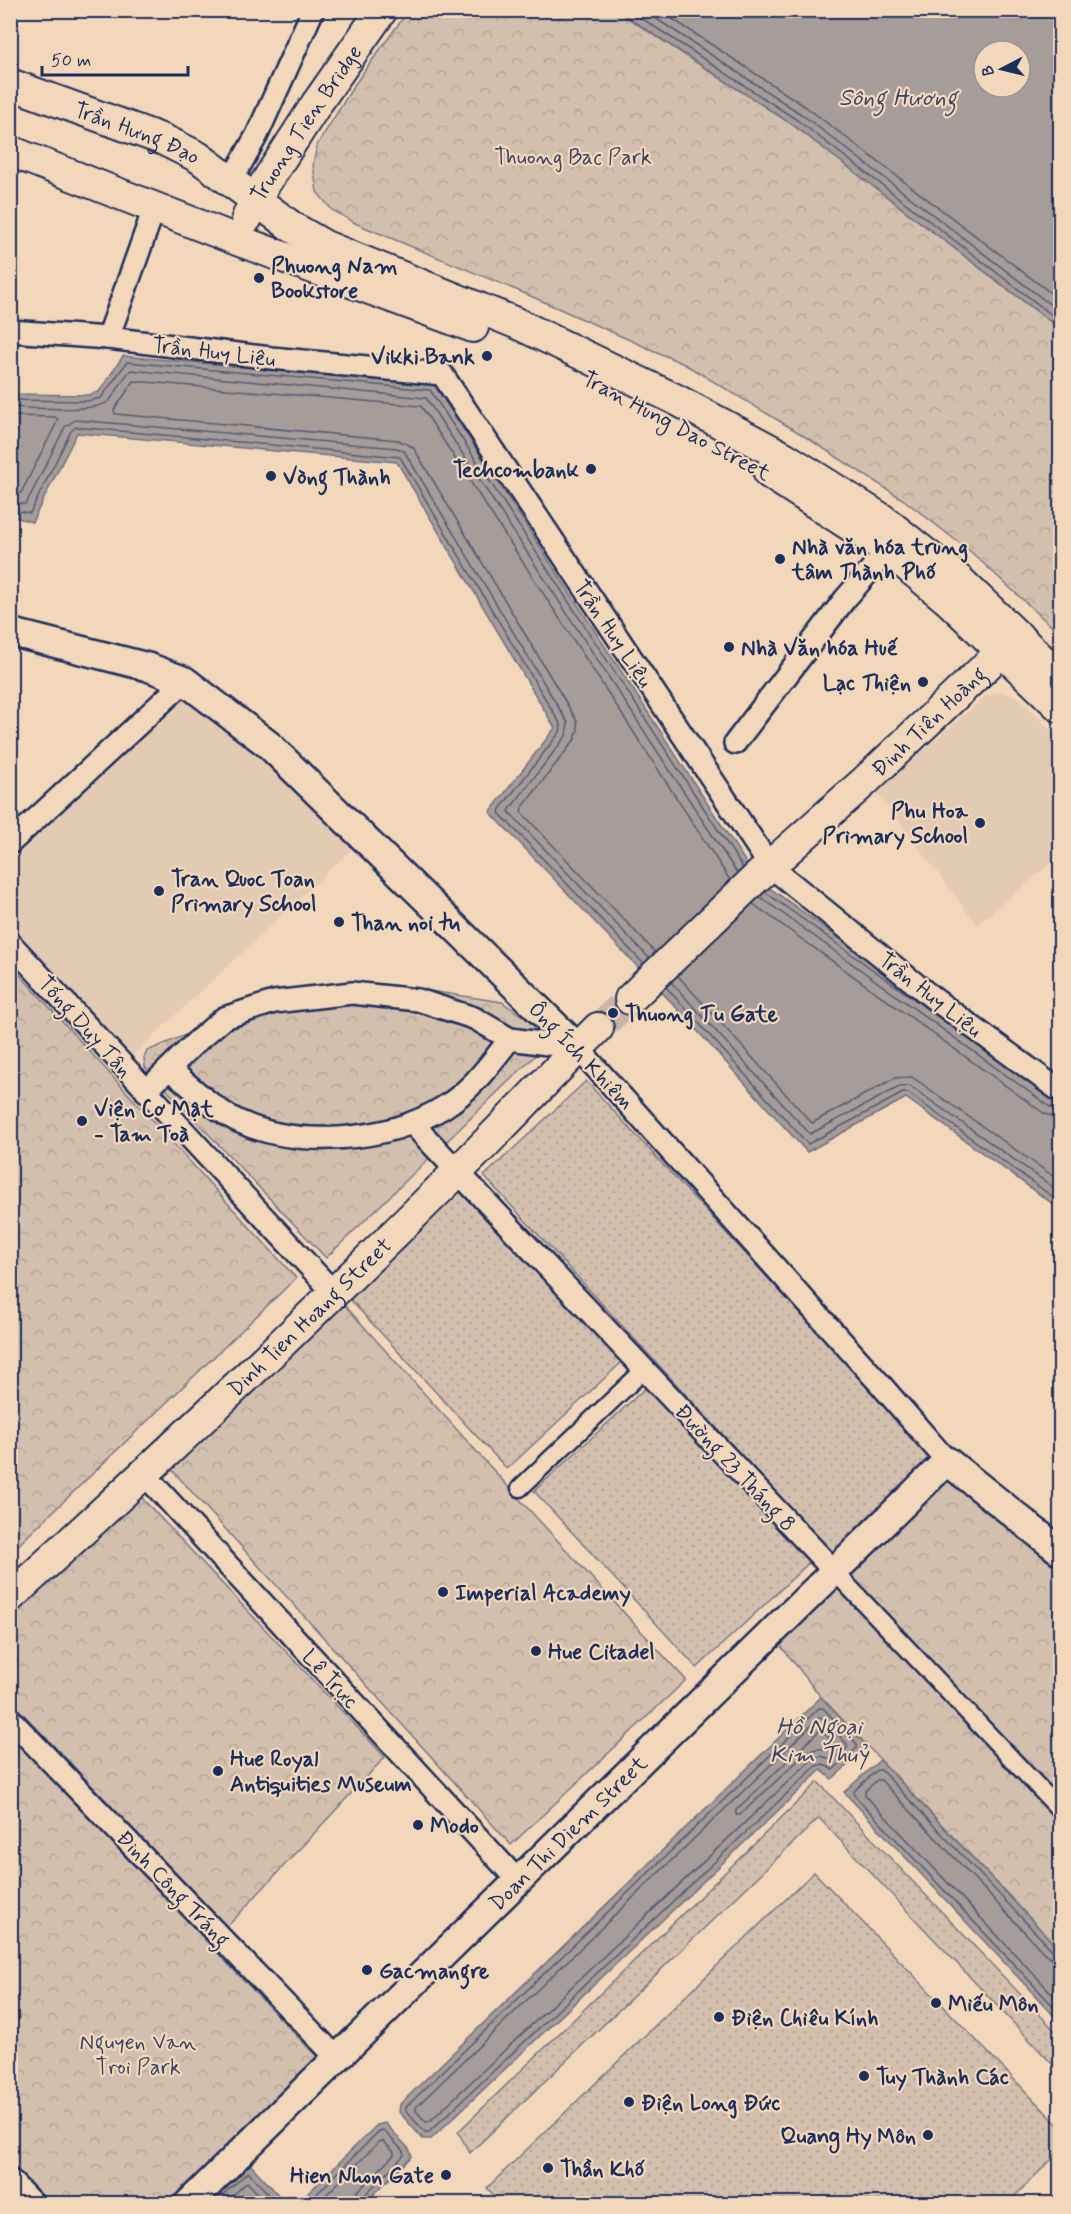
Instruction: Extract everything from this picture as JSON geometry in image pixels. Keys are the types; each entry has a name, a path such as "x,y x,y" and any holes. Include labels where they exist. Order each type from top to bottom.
{"main road":[{"name":"Truong Tien Bridge","path":"237,240 255,199 317,103 380,13"},
{"name":"Trần Hưng Đạo","path":"10,84 164,140 198,157 255,199"},
{"path":"10,151 237,240"},
{"name":"Tran Hung Dao Street","path":"255,199 292,227 324,246 516,323 675,399 784,458 882,519 959,580 1060,707"},
{"name":"Tran Hung Dao Street","path":"237,240 443,315 548,358 658,413 778,478 888,550 948,600 1060,677"},
{"name":"Đinh Tiên Hoàng","path":"630,999 763,872 864,782 1011,643"},
{"name":"Dinh Tien Hoang Street","path":"10,1597 145,1475 334,1293 588,1038"}],"street":[{"path":"231,180 257,135 312,10"},
{"path":"10,331 108,338 155,206"},
{"name":"Trần Huy Liệu","path":"108,338 271,358 442,374 763,872 1060,1090"},
{"path":"735,743 845,599 888,550"},
{"name":"Ông Ích Khiêm","path":"10,632 148,668 185,681 269,745 588,1038 947,1461"},
{"path":"10,843 185,681"},
{"name":"Tống Duy Tân","path":"10,943 334,1293"},
{"path":"146,1091 224,1018 274,1002 352,993 418,1000 474,1018 510,1039 588,1038"},
{"path":"169,1069 219,1109 264,1132 315,1138 356,1137 395,1129 446,1107 469,1089 510,1039"},
{"name":"Đường 23 Tháng 8","path":"412,1123 1060,1810"},
{"path":"520,1488 644,1370"},
{"path":"947,1461 1060,1551"},
{"name":"Doan Thi Diem Street","path":"188,2204 947,1461"},
{"name":"Lê Trực","path":"145,1475 518,1881"},
{"name":"Đinh Công Tráng","path":"10,1719 337,2058"},
{"path":"10,2180 33,2204"}],"shaded area":[{"name":"Phu Hoa Primary School","path":"1001,692 1017,696 1060,740 1060,855 977,925 876,791 986,696"},
{"name":"Tran Quoc Toan Primary School","path":"182,696 268,762 353,848 130,1058 11,928 11,855"}],"green space":[{"name":"Thuong Bac Park","path":"408,11 617,11 793,125 1060,329 1060,634 971,552 904,500 801,434 686,365 526,294 357,224 332,210 317,192 313,165 317,145 355,84"},
{"name":"Viện Cơ Mật - Tam Toà","path":"10,964 296,1278 11,1552 10,1552"},
{"path":"417,989 502,1002 537,1026 540,1051 326,1258 145,1067 144,1058 147,1051 255,1006 387,998"},
{"path":"586,1081 934,1458 832,1553 484,1176"},
{"path":"461,1184 623,1361 507,1469 344,1293"},
{"name":"Imperial Academy","path":"339,1299 686,1680 511,1845 163,1460"},
{"path":"651,1383 813,1559 697,1668 534,1491"},
{"path":"952,1474 1060,1560 1060,1950 821,1697 777,1641"},
{"path":"139,1495 385,1757 227,1927 11,1701 11,1614"},
{"name":"Nguyen Van Troi Park","path":"11,1737 317,2057 167,2203 49,2203 11,2163"},
{"path":"818,1782 1060,2036 1060,2072 819,1818 470,2153 458,2132"},
{"path":"814,1872 1060,2127 1060,2151 1008,2203 501,2203 487,2188"}],"water":[{"name":"Sông Hương","path":"618,11 1060,11 1060,329 793,125"},
{"path":"123,356 434,384 756,878 1060,1098 1060,1209 906,1098 807,1152 674,1005 490,812 555,728 397,462 77,433 32,522 11,516 11,394 88,395 99,392"},
{"name":"Hồ Ngoại Kim Thuỷ","path":"821,1697 868,1747 832,1779 821,1770 431,2139 423,2139 399,2112 400,2104"},
{"name":"Hồ Ngoại Kim Thuỷ","path":"880,1760 1060,1950 1060,2022 844,1792"},
{"path":"385,2123 409,2149 412,2156 365,2203 298,2203 377,2125"},
{"path":"248,2162 286,2203 205,2204"}],"tunnel":[{"path":"598,1028 630,999"}],"place":[{"name":"Phuong Nam Bookstore","path":"259,278"},
{"name":"Vikki Bank","path":"487,356"},
{"name":"Techcombank","path":"591,469"},
{"name":"Vòng Thành","path":"271,476"},
{"name":"Nhà văn hóa trung tâm Thành Phố","path":"780,559"},
{"name":"Nhà Văn hóa Huế","path":"729,647"},
{"name":"Lạc Thiện","path":"923,682"},
{"name":"Phu Hoa Primary School","path":"980,823"},
{"name":"Tran Quoc Toan Primary School","path":"159,891"},
{"name":"Than noi tu","path":"339,922"},
{"name":"Thuong Tu Gate","path":"613,1013"},
{"name":"Viện Cơ Mật - Tam Toà","path":"82,1121"},
{"name":"Imperial Academy","path":"443,1592"},
{"name":"Hue Citadel","path":"536,1651"},
{"name":"Hue Royal Antiquities Museum","path":"218,1771"},
{"name":"Modo","path":"418,1825"},
{"name":"Gacmangre","path":"367,1970"},
{"name":"Miếu Môn","path":"936,2003"},
{"name":"Điện Chiêu Kính","path":"719,2017"},
{"name":"Tuy Thành Các","path":"864,2076"},
{"name":"Điện Long Đức","path":"629,2102"},
{"name":"Quang Hy Môn","path":"928,2135"},
{"name":"Thần Khố","path":"548,2168"},
{"name":"Hien Nhon Gate","path":"446,2175"}]}
